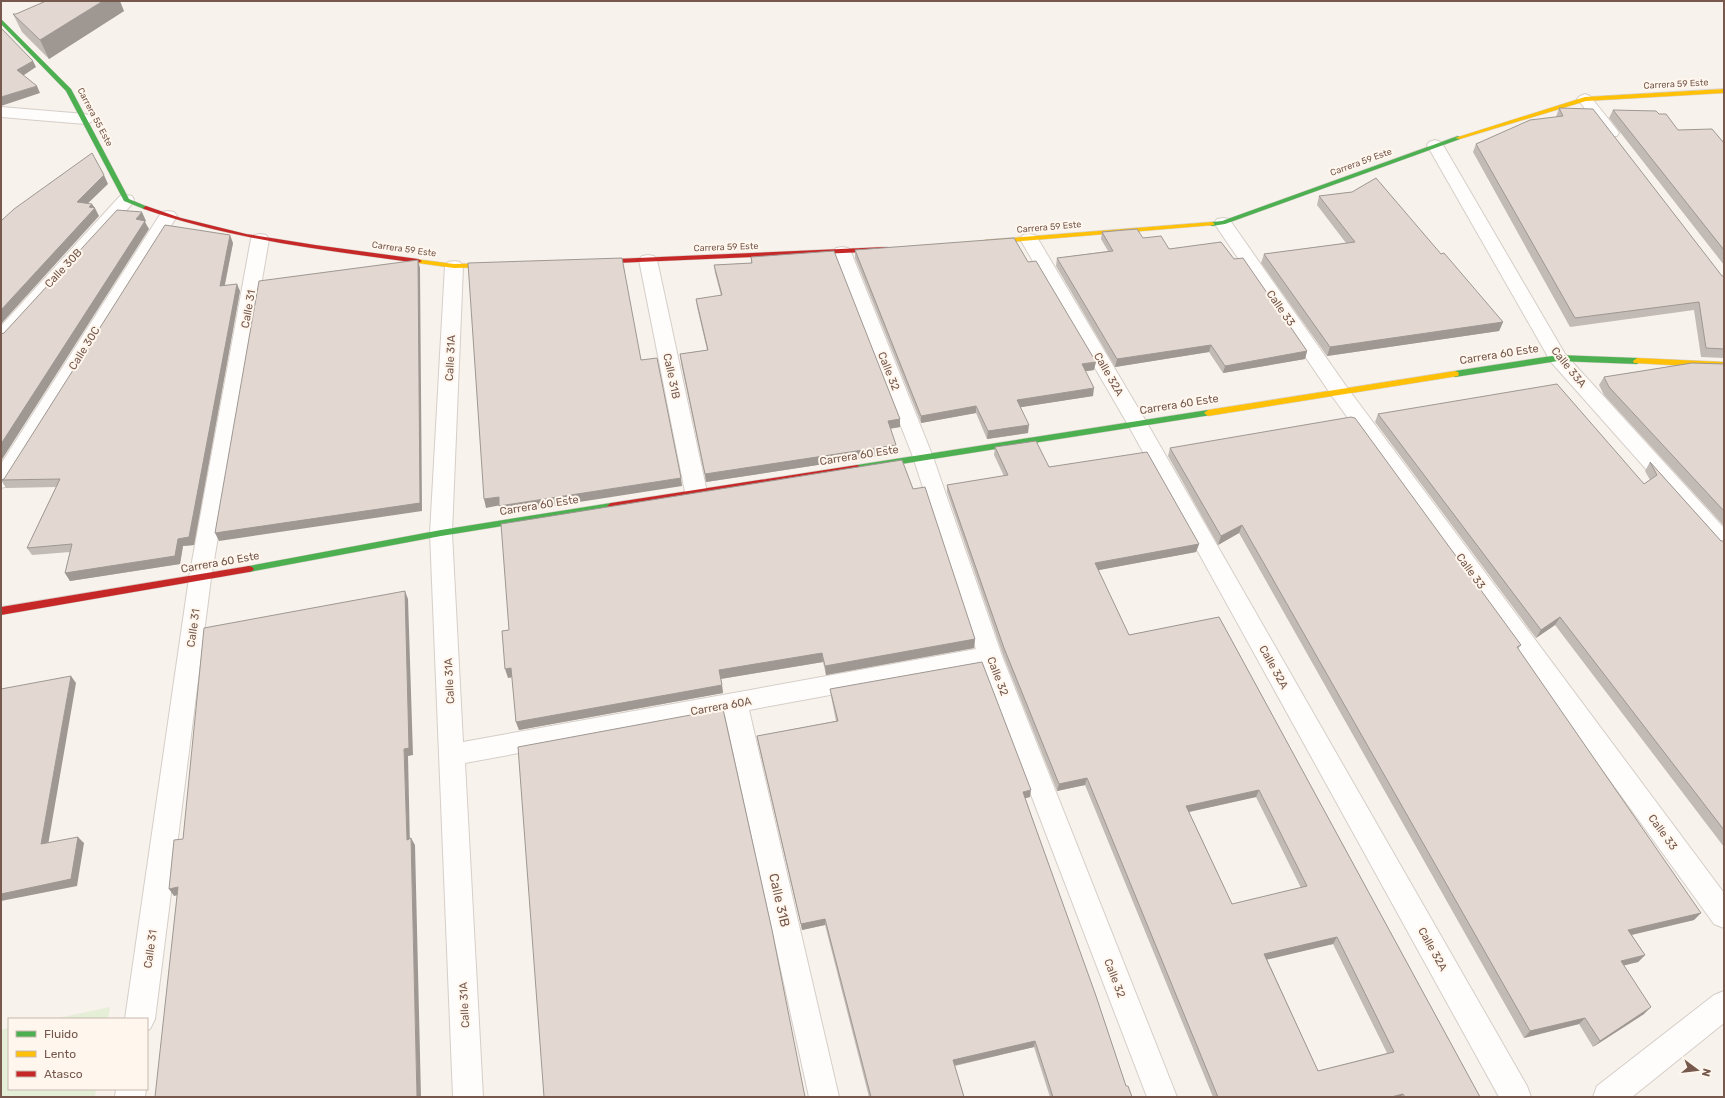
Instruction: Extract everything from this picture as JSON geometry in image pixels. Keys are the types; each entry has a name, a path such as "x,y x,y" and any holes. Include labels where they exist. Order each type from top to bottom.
{"street":[{"name":"Carrera 55 Este","path":"1,21 69,90 126,200"},
{"name":"Carrera 59 Este","path":"975,243 1223,223 1435,146 1585,99 1724,91"},
{"path":"1585,99 1619,142"},
{"path":"1,112 85,119"},
{"name":"Calle 33A","path":"1435,146 1558,358 1724,542"},
{"path":"126,200 168,216"},
{"name":"Calle 30B","path":"1,336 126,200"},
{"name":"Carrera 59 Este","path":"168,216 260,239 454,266 508,264"},
{"name":"Calle 30C","path":"1,480 168,216"},
{"name":"Calle 33","path":"1223,223 1339,391 1724,915"},
{"name":"Calle 31","path":"140,1018 200,578 260,239"},
{"name":"Calle 32A","path":"1029,239 1137,423 1516,1097"},
{"name":"Carrera 59 Este","path":"586,262 842,252 897,248"},
{"name":"Calle 32","path":"842,252 923,457 990,656 1162,1097"},
{"name":"Calle 31B","path":"648,260 696,492"},
{"name":"Calle 31A","path":"454,266 441,533 453,755 468,1097"},
{"name":"Carrera 60 Este","path":"1,611 200,578 441,533 1339,391 1558,358 1724,365"},
{"name":"Carrera 60A","path":"453,755 990,656"},
{"name":"Calle 31B","path":"735,703 824,1097"},
{"path":"1608,1097 1724,1005"}],"green space":[{"path":"110,1007 108,1018 59,1018"},
{"path":"8,1028 8,1090 96,1090 95,1097 1,1097 1,1030"}],"building":[{"path":"46,1 103,1 40,40 13,14"},
{"path":"1,28 33,61 17,70 37,86 1,97"},
{"path":"1559,108 1593,109 1722,276 1724,276 1724,349 1706,348 1699,302 1575,318 1476,144 1530,120 1563,116"},
{"path":"1613,110 1656,111 1659,114 1666,114 1678,130 1712,129 1724,143 1724,250"},
{"path":"92,153 104,175 77,202 92,204 89,207 95,208 1,310 1,221 14,209"},
{"path":"1376,178 1441,254 1444,253 1503,322 1330,347 1264,254 1355,242 1319,196 1352,192"},
{"path":"117,210 142,212 136,219 145,221 1,444 1,334 4,333"},
{"path":"165,225 230,235 220,286 237,284 189,537 178,539 175,556 65,573 72,544 27,548 60,479 1,480 4,479"},
{"path":"1137,229 1143,238 1161,236 1169,249 1221,242 1234,259 1243,258 1307,351 1225,366 1211,345 1117,359 1057,258 1113,251 1102,232"},
{"path":"1014,238 1028,262 1036,261 1096,362 1082,364 1094,388 1017,400 1029,425 988,431 976,406 921,416 855,250"},
{"path":"834,251 900,419 888,421 896,445 705,474 680,354 708,350 696,299 722,295 714,265 752,263 751,257"},
{"path":"622,258 641,360 657,358 681,478 499,506 499,497 484,499 468,263"},
{"path":"418,260 420,503 215,533 259,281"},
{"path":"1692,363 1724,364 1724,511 1609,387 1604,377"},
{"path":"1557,384 1644,484 1657,475 1650,462 1721,541 1724,541 1724,830 1560,617 1541,630 1378,414"},
{"path":"1351,417 1355,418 1521,645 1517,647 1701,913 1628,930 1645,955 1621,961 1651,1007 1600,1041 1585,1018 1530,1031 1242,525 1221,536 1170,448"},
{"path":"1036,441 1049,467 1147,452 1199,544 1095,563 1129,635 1219,617 1480,1097 1405,1097 1403,1094 1391,1097 1218,1097 1087,778 1059,784 1004,648 947,485 1008,475 995,447","holes":["1259,790 1307,886 1232,904 1186,806","1337,937 1394,1052 1318,1071 1264,954"]},
{"path":"902,460 913,489 925,487 975,639 825,666 822,653 719,670 722,685 516,722 511,668 505,669 502,631 509,630 501,524"},
{"path":"405,591 409,748 404,749 407,840 411,838 417,1097 155,1097 178,887 169,889 174,840 183,839 204,628"},
{"path":"982,662 1031,790 1023,792 1096,996 1126,1086 1128,1086 1132,1097 1053,1097 1035,1041 953,1060 964,1097 871,1097 825,919 801,924 757,736 838,721 830,689"},
{"path":"71,676 41,844 78,837 71,879 1,894 1,689"},
{"path":"723,709 772,930 805,1097 544,1097 518,747"}],"traffic: fast":[{"path":"1,21 69,90 126,200 146,208"},
{"path":"1212,224 1223,223 1458,138"},
{"path":"1455,374 1558,358 1637,361"},
{"path":"857,468 1208,413"},
{"path":"249,569 441,533 611,506"}],"traffic: slow":[{"path":"1458,138 1585,99 1724,91"},
{"path":"985,242 1212,224"},
{"path":"418,261 454,266 497,265"},
{"path":"1637,361 1724,365"},
{"path":"1208,413 1455,374"}],"traffic: jam":[{"path":"146,208 179,219 246,236 418,261"},
{"path":"593,262 885,249"},
{"path":"611,506 857,468"},
{"path":"1,611 249,569"}]}
